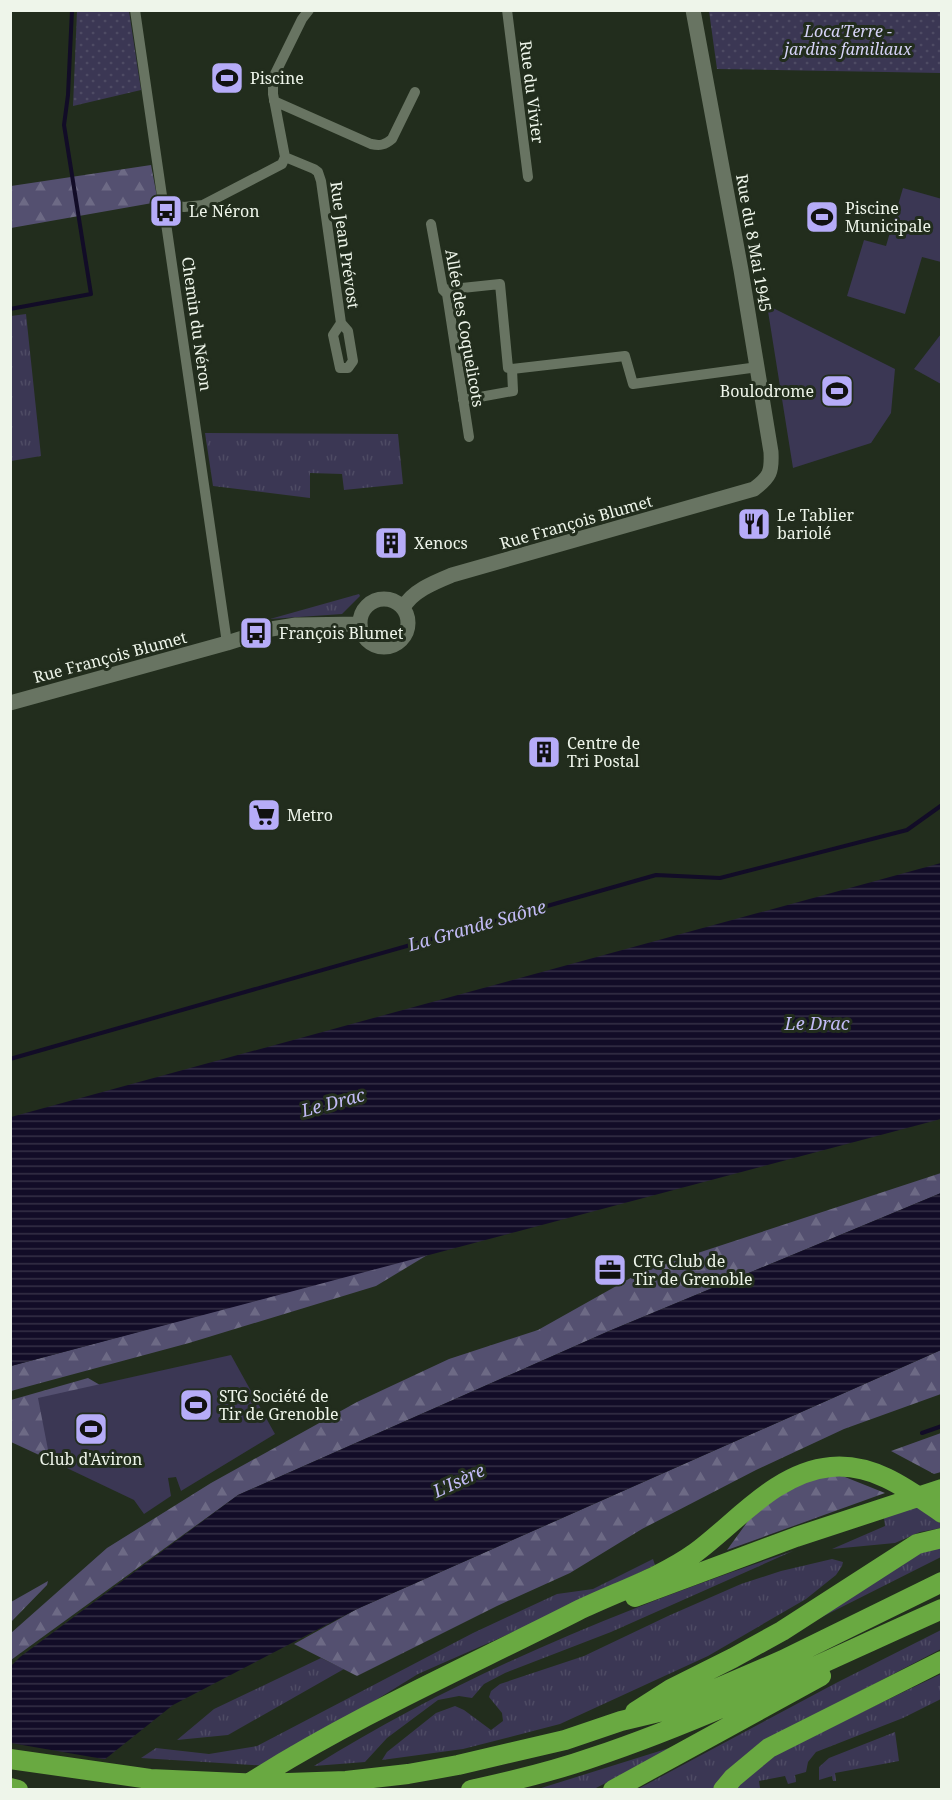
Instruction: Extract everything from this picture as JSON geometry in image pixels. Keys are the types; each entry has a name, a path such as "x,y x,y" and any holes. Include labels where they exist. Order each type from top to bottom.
{"highway":[{"path":"238,1786 406,1695 672,1567 695,1553 784,1483 801,1475 830,1467 849,1467 876,1474 897,1483 937,1510"},
{"path":"526,1637 796,1537 942,1490"},
{"path":"621,1721 671,1689 782,1630 917,1544 942,1538"},
{"path":"10,1759 126,1776 238,1786 346,1781 408,1774 458,1765 565,1740 621,1721 667,1710 783,1660 942,1582"},
{"path":"471,1790 513,1781 593,1758 687,1723 942,1609"},
{"path":"613,1790 942,1609"},
{"path":"723,1790 733,1778 769,1748 942,1661"},
{"path":"10,1788 18,1790"}],"street":[{"name":"Chemin du Néron","path":"135,10 227,643"},
{"name":"Rue du Vivier","path":"507,10 528,177"},
{"name":"Rue du 8 Mai 1945","path":"693,10 758,367 772,468 765,480"},
{"path":"164,204 184,207 203,205 282,164 285,157 274,101 273,78 303,12"},
{"path":"274,101 380,146 392,139 415,92"},
{"name":"Rue Jean Prévost","path":"285,157 318,172 341,323"},
{"name":"Allée des Coquelicots","path":"431,224 443,290 447,294 469,436"},
{"path":"443,290 500,284 508,368 512,369 625,356 633,384 758,367"},
{"path":"463,400 513,391 512,369"},
{"name":"Rue François Blumet","path":"403,608 407,600 452,575 754,489 765,480"},
{"path":"377,600 391,600 403,608 408,628 404,637 395,645 381,648 373,646 363,637 359,624 364,609 377,600"},
{"name":"Rue François Blumet","path":"10,703 271,629 296,625 359,624"}],"green space":[{"path":"77,11 129,11 141,90 73,106"},
{"name":"Loca'Terre - jardins familiaux","path":"709,11 941,11 941,73 717,69"},
{"path":"151,165 158,202 11,228 11,186"},
{"path":"903,188 942,199 941,262 922,257 905,314 847,296 864,240 886,246"},
{"name":"Boulodrome","path":"767,305 895,369 891,413 871,443 793,468"},
{"path":"26,314 41,456 11,461 11,316"},
{"path":"941,334 941,384 914,369"},
{"path":"205,433 398,434 403,484 344,490 342,474 310,473 310,498 213,486"},
{"path":"359,594 360,596 342,614 270,619"},
{"path":"941,1173 941,1193 609,1331 238,1495 11,1660 11,1633 107,1548 211,1483 357,1402 449,1359 538,1330 643,1271"},
{"path":"429,1254 376,1286 189,1343 11,1391 11,1366"},
{"path":"941,1350 941,1394 844,1429 756,1470 642,1529 570,1573 497,1606 357,1676 294,1644 357,1609"},
{"path":"231,1355 275,1434 181,1491 176,1477 168,1478 171,1496 144,1514 134,1500 50,1460 38,1398"},
{"path":"88,1378 100,1385 50,1460 11,1442 11,1400"},
{"path":"941,1433 941,1472 934,1474 891,1451"},
{"path":"840,1475 885,1493 727,1550 756,1510 808,1479"},
{"path":"917,1506 941,1524 941,1528 920,1532 895,1543 832,1549 885,1526 884,1518"},
{"path":"941,1543 941,1557 812,1622 901,1561"},
{"path":"793,1551 611,1632 505,1673 484,1684 472,1698 459,1696 438,1700 387,1738 365,1762 314,1766 428,1701 547,1645 669,1595"},
{"path":"653,1559 655,1565 561,1611 418,1674 269,1766 141,1758 156,1748 209,1754 257,1746 473,1633 557,1594 593,1589"},
{"path":"832,1559 843,1562 842,1566 836,1575 806,1599 708,1656 560,1724 463,1749 382,1760 387,1752 436,1713 455,1706 491,1730 503,1721 502,1713 489,1697 491,1691 500,1684 584,1656 741,1584 781,1571"},
{"path":"48,1581 47,1585 11,1622 11,1602"},
{"path":"941,1630 941,1649 794,1726 724,1775 713,1789 636,1790 836,1683"},
{"path":"321,1658 344,1669 228,1735 177,1740 214,1709"},
{"path":"941,1674 941,1699 903,1718 816,1752 808,1762 806,1772 795,1775 796,1782 788,1784 785,1776 759,1781 760,1788 731,1790 762,1760"},
{"path":"895,1732 899,1761 835,1773 836,1781 833,1781 832,1776 819,1780 819,1767 829,1758"},
{"path":"682,1744 594,1789 538,1789"}],"water":[{"name":"Le Drac","path":"941,863 941,1119 11,1366 11,1117"},
{"name":"L'Isère","path":"941,1193 941,1350 357,1609 173,1705 99,1764 11,1790 11,1666 238,1495 609,1331"}],"pier":[{"path":"11,1743 109,1760 75,1790 10,1789"}],"waterway":[{"path":"10,309 91,294 64,125 68,95 72,10"},
{"name":"La Grande Saône","path":"10,1059 656,875 720,878 907,830 942,805"},
{"path":"922,1433 942,1426"}],"place":[{"name":"Piscine","path":"227,78"},
{"name":"Le Néron","path":"166,211"},
{"name":"Piscine Municipale","path":"822,217"},
{"name":"Boulodrome","path":"837,391"},
{"name":"Le Tablier bariolé","path":"754,524"},
{"name":"Xenocs","path":"391,543"},
{"name":"François Blumet","path":"256,633"},
{"name":"Centre de Tri Postal","path":"544,752"},
{"name":"Metro","path":"264,815"},
{"name":"CTG Club de Tir de Grenoble","path":"610,1270"},
{"name":"STG Société de Tir de Grenoble","path":"196,1405"},
{"name":"Club d'Aviron","path":"91,1429"}]}
